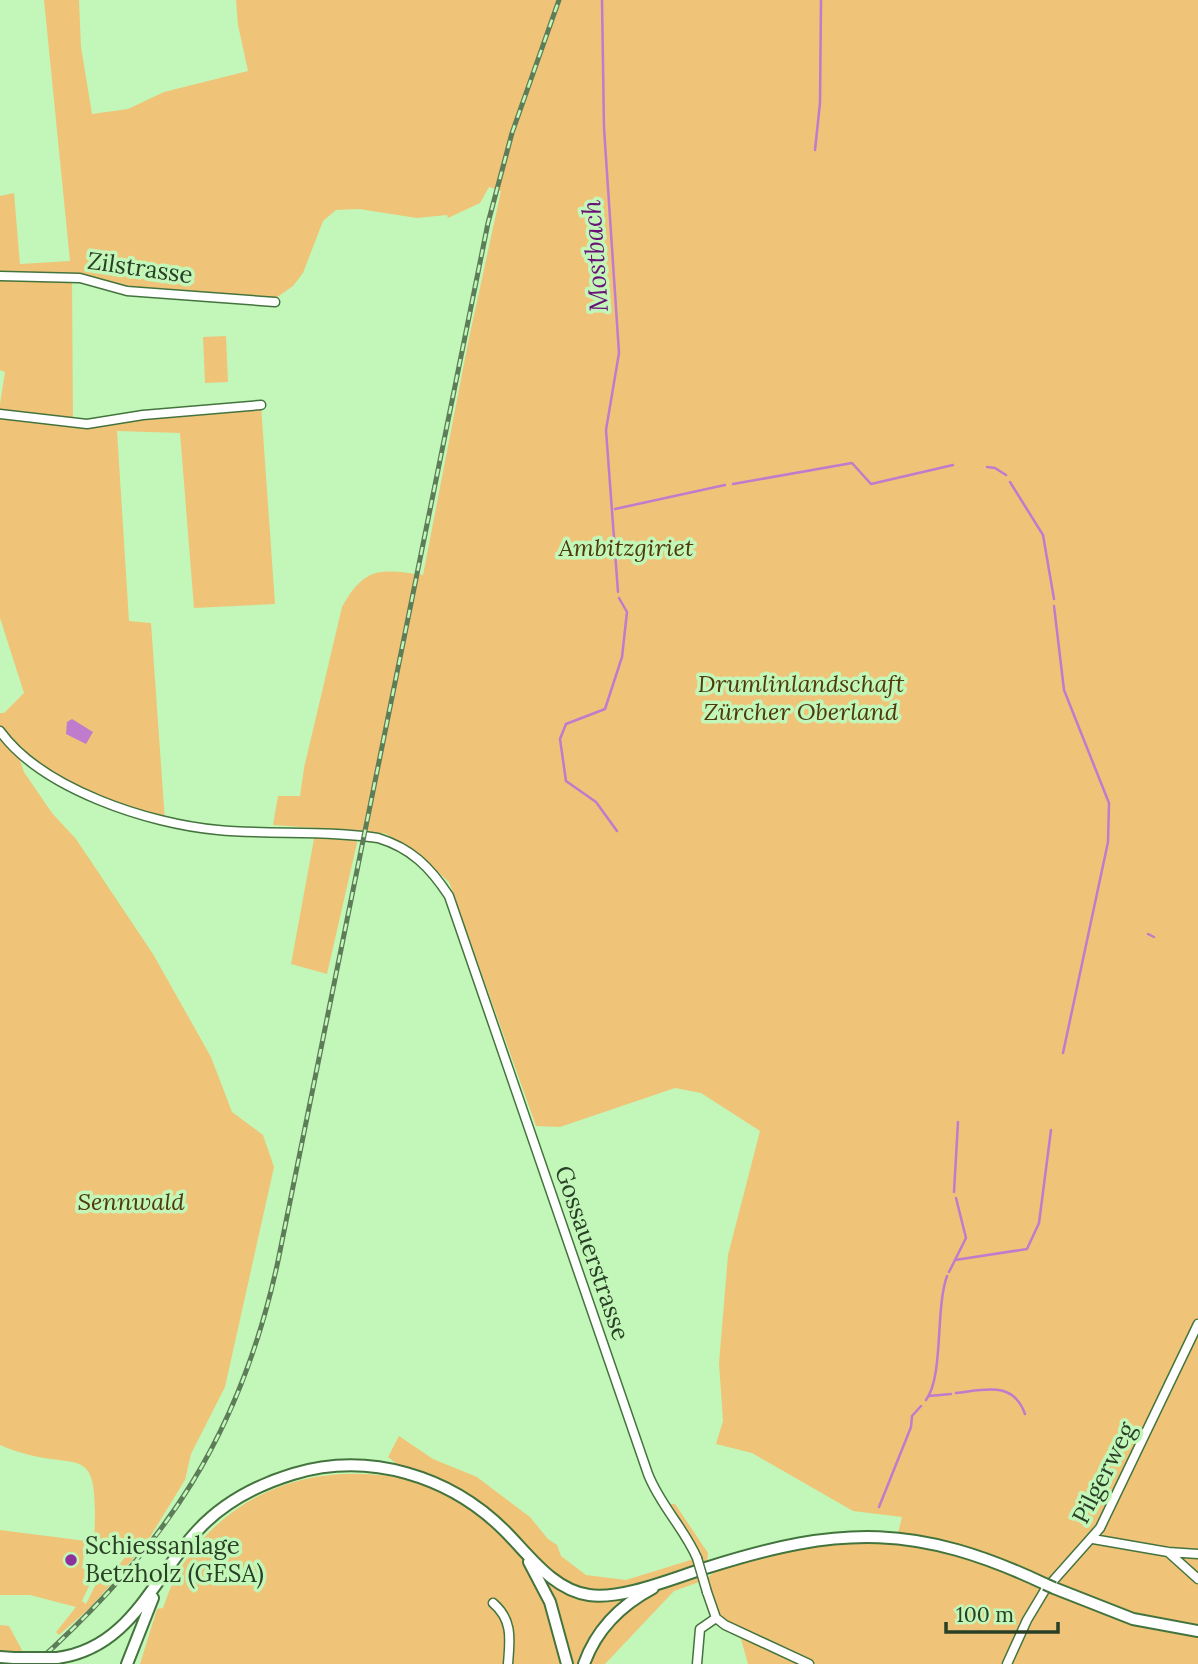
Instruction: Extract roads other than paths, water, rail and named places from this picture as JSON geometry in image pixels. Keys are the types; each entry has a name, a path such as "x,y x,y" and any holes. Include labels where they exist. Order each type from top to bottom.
{"highway":[{"path":"0,1657 57,1658 87,1651 117,1633 131,1620 194,1534 230,1503 269,1482 317,1468 368,1466 420,1476 466,1499 505,1531 556,1581 589,1595 616,1593 793,1543 867,1535 910,1538 953,1547 1133,1619 1198,1631"},
{"path":"505,1531 526,1558 546,1594 567,1664"},
{"path":"127,1664 161,1579"},
{"path":"585,1661 598,1635 621,1608 670,1579"}],"street":[{"name":"Zilstrasse","path":"0,276 80,278 127,290 275,302"},
{"path":"0,414 87,424 143,415 261,405"},
{"name":"Gossauerstrasse","path":"0,732 18,753 43,772 91,795 165,821 218,830 364,836 398,844 420,859 435,874 449,896 648,1475 658,1496 689,1538 716,1618"},
{"name":"Pilgerweg","path":"1007,1664 1027,1620 1045,1590 1062,1567 1093,1539 1198,1324"},
{"path":"1093,1539 1168,1552 1198,1554"},
{"path":"1168,1552 1198,1579"},
{"path":"494,1603 505,1614 510,1631 508,1664"},
{"path":"697,1664 700,1629 716,1618 732,1629 809,1664"}],"waterway":[{"name":"Mostbach","path":"602,0 604,128 619,353 606,430 618,592"},
{"path":"815,150 820,103 821,0"},
{"name":"Mostbach","path":"733,484 852,463 871,484 953,465"},
{"path":"987,467 995,468 1006,475"},
{"path":"1010,482 1043,535 1054,599"},
{"name":"Mostbach","path":"615,509 725,485"},
{"name":"Mostbach","path":"617,831 596,802 566,781 560,739 566,724 605,709 622,657 627,612 619,598"},
{"path":"1054,606 1064,690 1109,803 1108,842 1063,1053"},
{"path":"1148,934 1154,937"},
{"path":"954,1192 958,1122"},
{"path":"955,1260 1027,1249 1039,1223 1051,1130"},
{"path":"949,1272 966,1238 956,1198"},
{"path":"926,1400 935,1375 941,1306 947,1276"},
{"path":"956,1393 987,1389 1005,1392 1020,1403 1025,1414"},
{"path":"929,1396 951,1394"},
{"path":"879,1507 911,1427 912,1416 921,1406"}],"railway":[{"path":"35,1664 82,1620 123,1576 160,1530 192,1483 243,1380 262,1323 278,1261 488,223 512,133 559,0"}],"place":[{"name":"Schiessanlage Betzholz (GESA)","path":"71,1560"}],"park label":[{"name":"Ambitzgiriet","path":"626,548"},
{"name":"Drumlinlandschaft Zürcher Oberland","path":"801,698"},
{"name":"Sennwald","path":"131,1202"}]}
